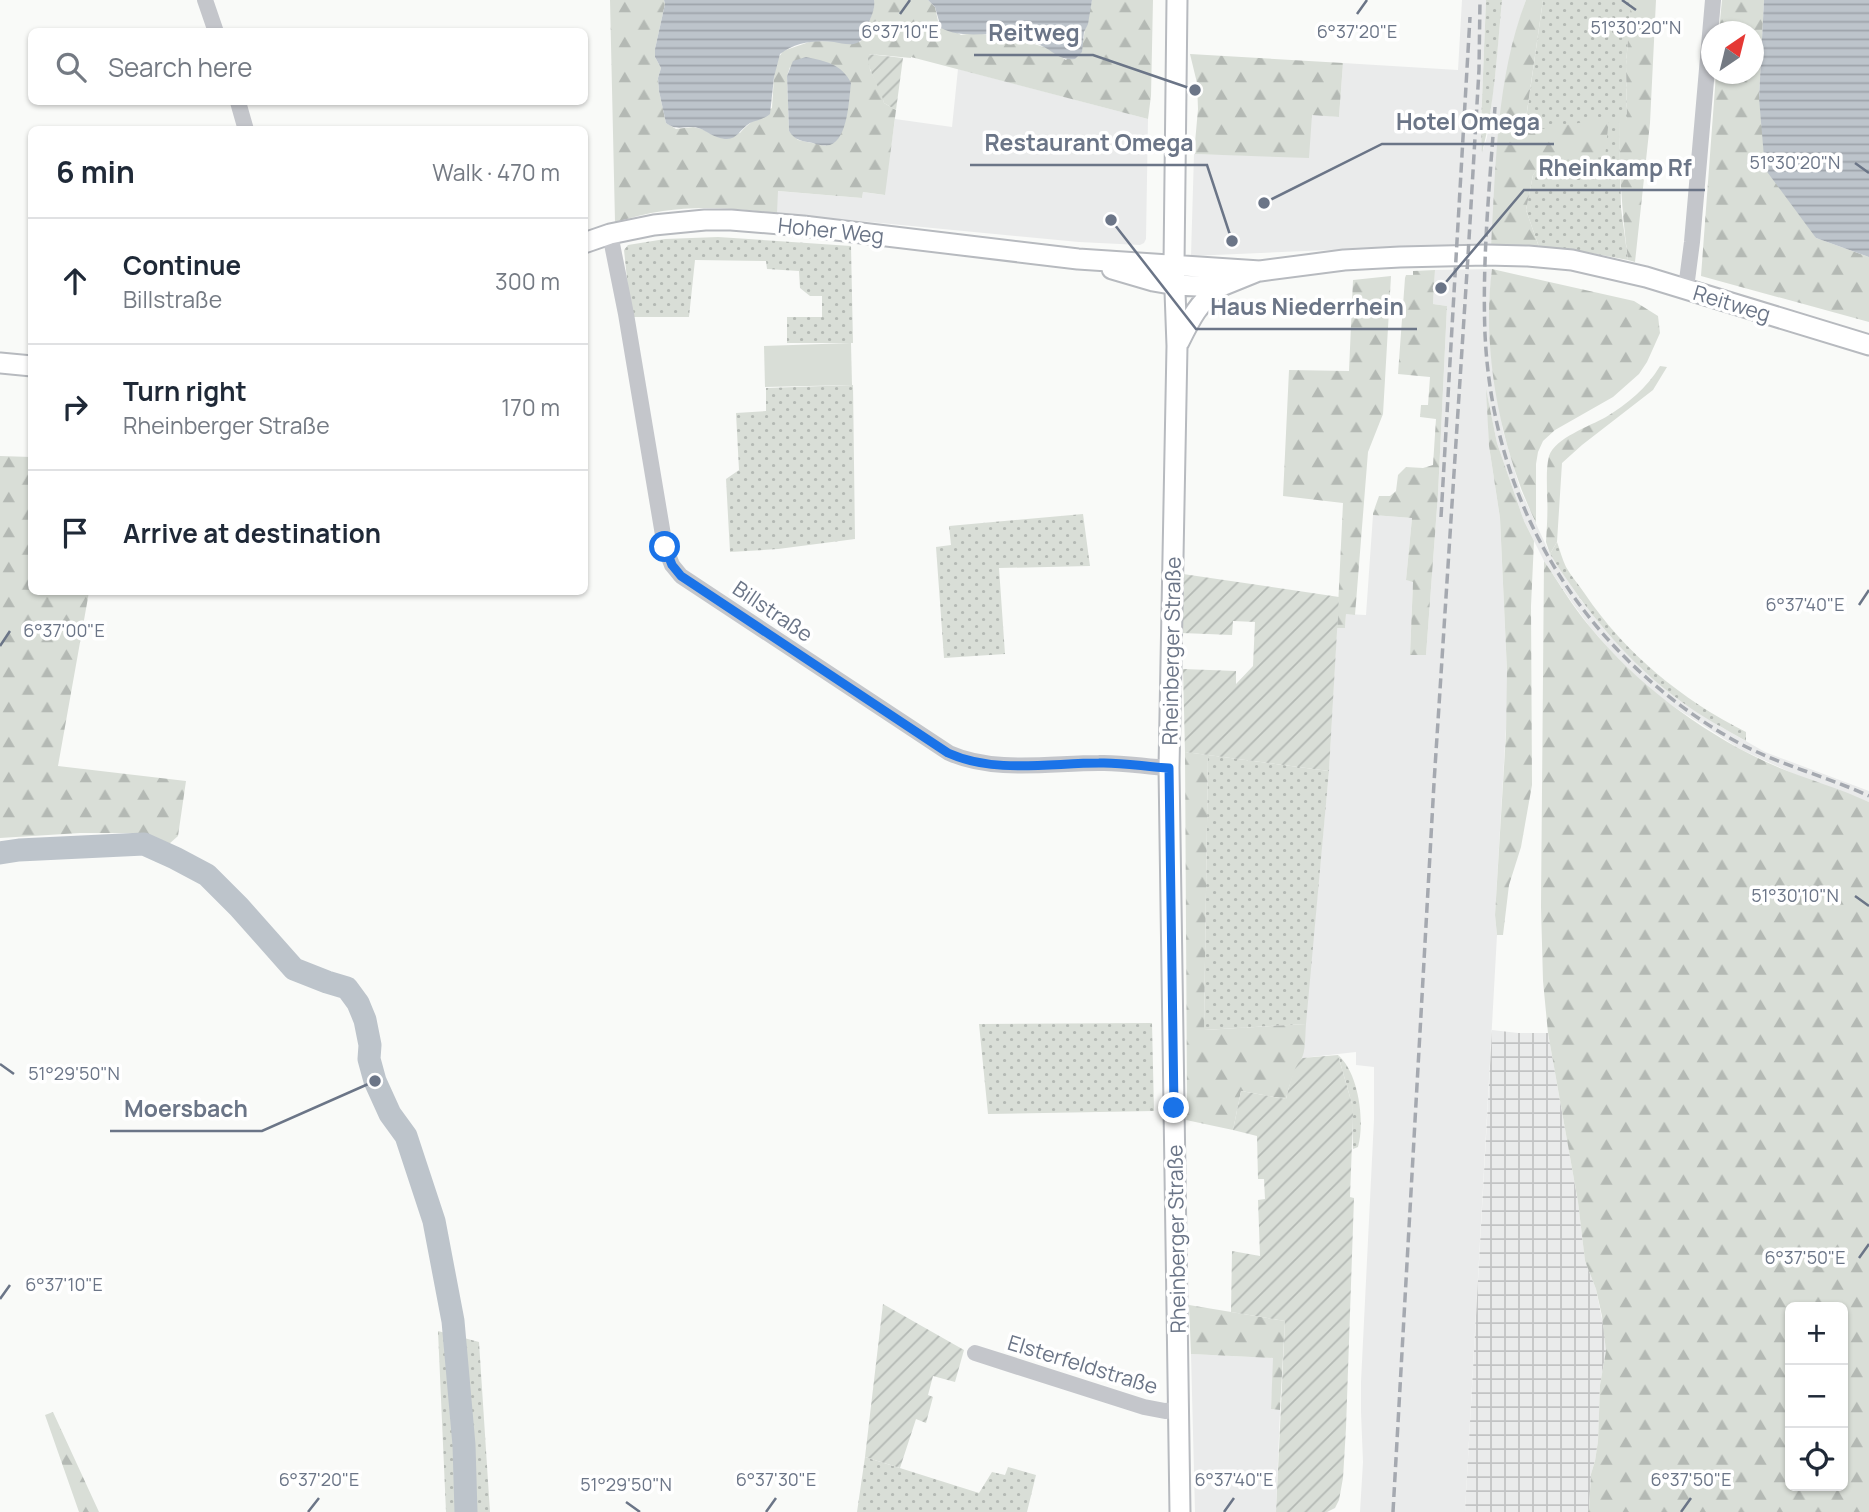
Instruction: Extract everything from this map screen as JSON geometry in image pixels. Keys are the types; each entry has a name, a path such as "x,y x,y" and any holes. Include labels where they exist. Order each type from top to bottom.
{"main road":[{"name":"Rheinberger Straße","path":"1177,0 1174,264 1177,346 1169,768 1180,1512"},
{"name":"Hoher Weg","path":"588,242 632,228 678,221 731,220 1079,259 1174,264"},
{"name":"Reitweg","path":"1174,264 1260,271 1344,260 1393,257 1528,256 1572,260 1686,288 1869,345"},
{"name":"Hoher Weg","path":"1079,259 1175,285"},
{"name":"Reitweg","path":"1175,285 1219,287 1260,271"},
{"path":"1177,346 1196,309 1219,287"},
{"path":"0,363 28,366"}],"street":[{"path":"205,0 215,28"},
{"path":"1686,288 1713,0"},
{"path":"239,105 245,126"},
{"name":"Billstraße","path":"610,234 665,547 672,565 681,576 948,753 960,758 995,765 1102,762 1169,768"},
{"name":"Elsterfeldstraße","path":"975,1353 1144,1407 1178,1410"}],"shaded area":[{"path":"664,0 874,0 874,5 868,31 859,42 806,43 780,54 774,77 770,114 750,123 733,138 724,139 696,127 675,127 666,123 659,91 658,78 661,68 655,57"},
{"path":"928,0 1092,0 1082,52 1075,59 1069,59 1040,45 1013,37 949,32 941,28 935,7"},
{"path":"1462,0 1486,0 1481,125 1483,150 1495,76 1502,0 1526,0 1516,31 1491,247 1448,248 1447,245 1191,256 1194,154 1308,157 1311,114 1339,117 1343,63 1458,70"},
{"path":"1764,0 1869,0 1869,257 1816,238 1765,169 1759,98 1760,84 1764,84"},
{"path":"806,57 838,67 851,83 844,127 841,135 830,145 800,140 789,131 787,76 793,61"},
{"path":"958,69 1148,119 1144,243 1079,242 777,213 777,191 862,198 863,192 884,195 895,119 952,127"},
{"path":"1492,269 1489,305 1491,355 1503,431 1520,489 1550,554 1580,599 1609,635 1641,668 1683,702 1765,752 1869,791 1869,802 1794,774 1740,749 1665,701 1610,650 1590,627 1544,561 1524,521 1497,443 1487,395 1489,446 1500,518 1508,694 1465,1512 1360,1512 1363,1462 1361,1382 1374,1119 1374,1067 1356,1065 1356,1052 1302,1058 1329,771 1337,628 1345,628 1346,614 1366,615 1373,515 1412,518 1406,580 1413,581 1410,655 1426,655 1438,494 1447,306 1433,304 1435,270"},
{"path":"1492,1030 1548,1033 1578,1202 1585,1261 1596,1289 1605,1334 1606,1351 1600,1385 1598,1441 1591,1474 1588,1512 1465,1512"},
{"path":"1191,1354 1274,1358 1271,1409 1280,1410 1276,1512 1195,1512"}],"green space":[{"path":"610,0 664,0 655,57 661,68 658,78 659,91 666,123 676,129 702,129 715,136 740,133 772,108 777,60 783,51 812,41 860,42 868,31 874,0 928,0 935,7 938,21 961,35 972,33 1011,37 1047,48 1066,60 1084,38 1092,0 1153,0 1148,119 911,57 869,54 870,70 884,103 896,110 885,195 863,192 862,198 778,191 777,213 692,208 657,212 615,222","holes":["790,67 826,146 798,140 789,131 787,76"]},
{"path":"1486,0 1502,0 1493,96 1482,153 1481,125"},
{"path":"1526,0 1543,0 1524,132 1609,118 1605,157 1542,163 1533,175 1526,210 1539,247 1491,247 1496,153 1503,91 1516,30"},
{"path":"1543,0 1631,0 1626,65 1627,121 1619,120 1621,208 1628,260 1539,247 1526,210 1533,175 1542,163 1605,156 1524,133"},
{"path":"1631,0 1656,0 1650,123 1635,262 1628,260 1619,138 1619,120 1627,120 1626,65"},
{"path":"1722,0 1764,0 1763,21 1720,21"},
{"path":"868,54 903,58 896,110 884,103 868,61"},
{"path":"1190,54 1343,63 1339,117 1312,115 1309,158 1194,154 1197,83"},
{"path":"1715,84 1760,84 1759,98 1816,238 1869,257 1869,322 1701,276"},
{"path":"718,237 851,246 853,343 787,343 787,317 822,317 822,296 810,296 800,288 799,271 767,269 766,261 695,260 689,317 631,317 624,250 628,245 665,239"},
{"path":"1492,269 1634,301 1658,316 1660,333 1639,374 1613,397 1555,430 1543,441 1536,464 1536,523 1513,464 1497,399 1489,333"},
{"path":"1435,270 1433,304 1447,306 1438,494 1426,655 1410,655 1413,582 1406,580 1412,518 1373,513 1379,496 1390,496 1396,491 1398,475 1406,467 1423,468 1433,465 1436,419 1420,417 1421,405 1428,405 1430,377 1398,374 1406,275 1413,275 1413,271"},
{"path":"1391,276 1383,414 1368,452 1355,615 1346,614 1345,628 1337,628 1343,503 1283,496 1289,370 1349,371 1353,280"},
{"path":"851,343 852,385 765,387 764,346"},
{"path":"1660,366 1667,367 1653,390 1562,463 1557,542 1550,554 1546,542 1549,456 1565,438 1606,417 1629,401"},
{"path":"853,385 855,539 730,552 726,479 739,470 736,413 766,411 766,388"},
{"path":"1486,389 1497,443 1524,521 1534,541 1531,606 1532,785 1521,847 1509,885 1503,935 1497,935 1495,915 1507,671 1500,518 1489,446"},
{"path":"0,456 28,457 28,595 88,595 58,766 186,781 178,836 169,844 130,833 0,838"},
{"path":"1083,514 1090,566 999,568 1005,654 944,658 936,547 951,545 949,526"},
{"path":"1557,542 1568,570 1618,636 1677,690 1746,732 1746,741 1682,702 1626,653 1593,615 1550,554"},
{"path":"1544,561 1578,611 1608,648 1648,686 1692,720 1764,761 1869,802 1869,1512 1588,1512 1591,1474 1598,1441 1600,1385 1606,1351 1596,1289 1585,1261 1578,1202 1548,1033 1543,981 1541,907"},
{"path":"1183,574 1339,597 1329,771 1185,752 1183,669 1236,671 1236,684 1253,666 1255,622 1233,621 1232,635 1182,633"},
{"path":"1185,752 1208,755 1204,1030 1306,1024 1304,1052 1286,1099 1241,1091 1233,1130 1186,1120"},
{"path":"1208,755 1329,771 1306,1024 1204,1030"},
{"path":"1152,1023 1154,1111 988,1114 979,1024"},
{"path":"1338,1055 1351,1073 1358,1098 1360,1137 1358,1147 1353,1149 1352,1104"},
{"path":"1338,1055 1352,1104 1350,1197 1354,1198 1343,1478 1335,1508 1327,1512 1276,1512 1285,1321 1231,1312 1232,1251 1260,1256 1258,1200 1265,1199 1264,1179 1258,1179 1257,1136 1233,1130 1241,1091 1286,1099 1294,1072 1302,1058"},
{"path":"883,1304 964,1350 955,1382 933,1376 928,1395 933,1397 926,1423 916,1419 900,1468 865,1457"},
{"path":"1189,1305 1285,1321 1280,1410 1271,1409 1273,1358 1191,1354"},
{"path":"438,1331 479,1342 490,1512 446,1512"},
{"path":"53,1412 99,1512 79,1512 45,1415"},
{"path":"865,1457 979,1493 992,1472 1005,1475 1008,1467 1036,1475 1027,1512 857,1512"}],"waterway":[{"path":"0,853 144,844 207,875 294,969 347,988 358,1003 365,1020 370,1045 369,1059 375,1081 390,1114 406,1136 434,1221 453,1321 464,1445 466,1512"}],"railway":[{"path":"1393,1512 1434,783 1479,70 1480,0"},
{"path":"1441,517 1470,17"},
{"path":"1495,107 1485,277 1485,334 1492,398 1506,459 1528,517 1557,571 1593,621 1635,667 1683,707 1753,750 1869,796"}],"place":[{"name":"Reitweg","path":"1195,90"},
{"name":"Hotel Omega","path":"1264,203"},
{"name":"Haus Niederrhein","path":"1111,220"},
{"name":"Restaurant Omega","path":"1232,241"},
{"name":"Rheinkamp Rf","path":"1441,288"},
{"name":"Moersbach","path":"375,1081"}],"route":[{"path":"665,547 672,565 681,576 948,753 976,763 995,765 1102,762 1169,768 1174,1108"}]}
